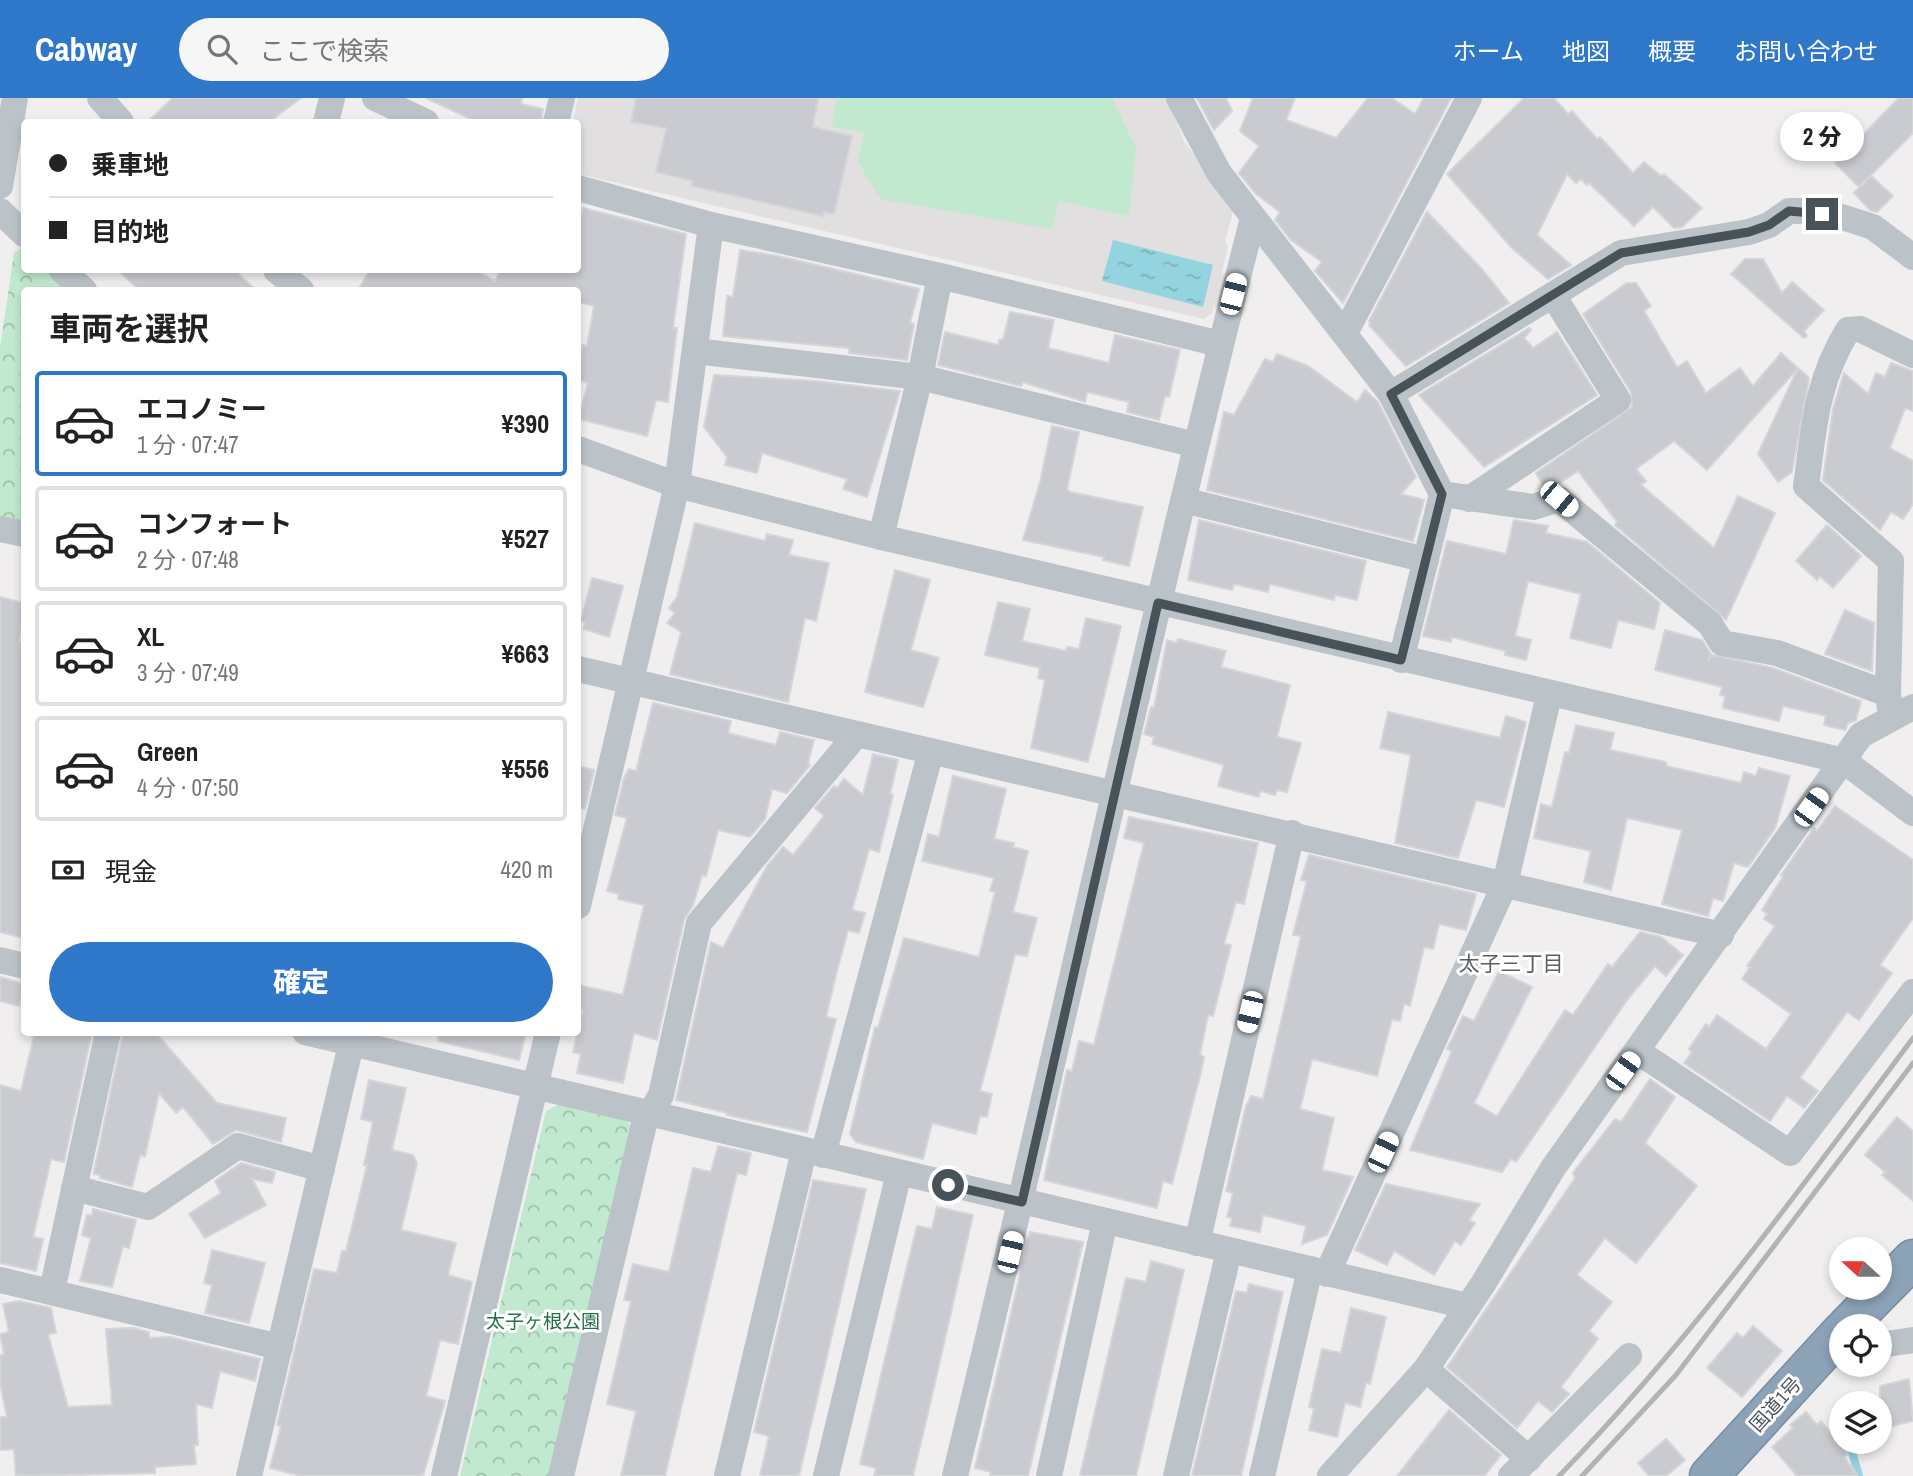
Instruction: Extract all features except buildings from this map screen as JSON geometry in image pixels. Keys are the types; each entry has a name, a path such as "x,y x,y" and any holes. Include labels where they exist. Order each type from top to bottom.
{"highway":[{"name":"国道1号","path":"1861,1314 1913,1259"},
{"name":"国道1号","path":"1709,1476 1829,1349"}],"street":[{"path":"0,186 15,98"},
{"path":"100,98 118,119"},
{"path":"327,119 332,98"},
{"path":"375,98 420,119"},
{"path":"557,119 562,98"},
{"path":"1179,98 1219,173 1391,394 1442,494 1401,660"},
{"path":"1345,333 1469,98"},
{"path":"581,189 711,225 940,276 1220,344"},
{"path":"0,211 21,231"},
{"path":"1391,394 1621,253 1749,232 1769,225 1789,211 1842,217 1873,227 1913,257"},
{"path":"955,1476 1022,1202 1112,795 1220,344 1253,218"},
{"path":"581,893 677,485 711,225"},
{"path":"65,273 81,287"},
{"path":"881,537 920,377 940,276"},
{"path":"1469,499 1618,400 1553,295"},
{"path":"1897,706 1891,561 1805,486 1817,403 1829,361 1848,330 1860,329 1913,355"},
{"path":"695,351 920,377 1196,445"},
{"path":"581,450 677,485 881,537 1549,695 1843,761 1913,813"},
{"path":"1442,494 1533,507 1559,499 1710,624 1722,643 1777,653 1897,706"},
{"path":"1183,500 1426,560"},
{"path":"0,529 21,533"},
{"path":"581,670 1112,795 1292,833 1721,935"},
{"path":"1262,1476 1318,1272 1505,884 1549,695"},
{"path":"1330,1476 1426,1369 1553,1168 1861,735 1897,706"},
{"path":"561,1476 644,1124 652,1115 661,1094 699,923 857,734"},
{"path":"727,1476 814,1153 930,751"},
{"path":"1197,1243 1292,833"},
{"path":"0,960 21,965"},
{"path":"1637,1051 1790,1153 1913,992"},
{"path":"52,1291 107,1036"},
{"path":"444,1476 547,1036"},
{"path":"249,1476 352,1038 535,1087 1467,1306"},
{"path":"74,1188 148,1207 238,1146 322,1169"},
{"path":"826,1476 900,1173"},
{"path":"1049,1476 1105,1221"},
{"path":"1176,1476 1229,1251"},
{"path":"0,1280 280,1347"},
{"path":"1892,1343 1913,1340"},
{"path":"1426,1369 1520,1467 1629,1356"}],"shaded area":[{"path":"578,98 1168,98 1184,142 1235,204 1212,313 1204,319 581,175 581,119 574,119"}],"green space":[{"path":"837,98 1112,98 1136,148 1129,216 1059,201 1052,229 881,199 858,162 864,132 832,127"},
{"path":"21,249 21,273 58,273 73,287 21,287 21,524 0,518 0,348 14,253"},
{"name":"太子ヶ根公園","path":"559,1104 626,1119 634,1131 553,1476 460,1476 546,1111"}],"water":[{"path":"1113,240 1213,265 1203,307 1102,281"}],"waterway":[{"path":"1853,1454 1859,1476"}],"railway":[{"path":"1559,1476 1654,1372 1699,1318 1913,1038"},
{"path":"1582,1476 1676,1375 1913,1063"}],"district":[{"name":"太子三丁目","path":"1511,964"}],"route":[{"path":"948,1185 1022,1202 1112,795 1158,603 1401,660 1442,494 1391,394 1621,253 1749,232 1769,225 1789,211 1822,214"}]}
